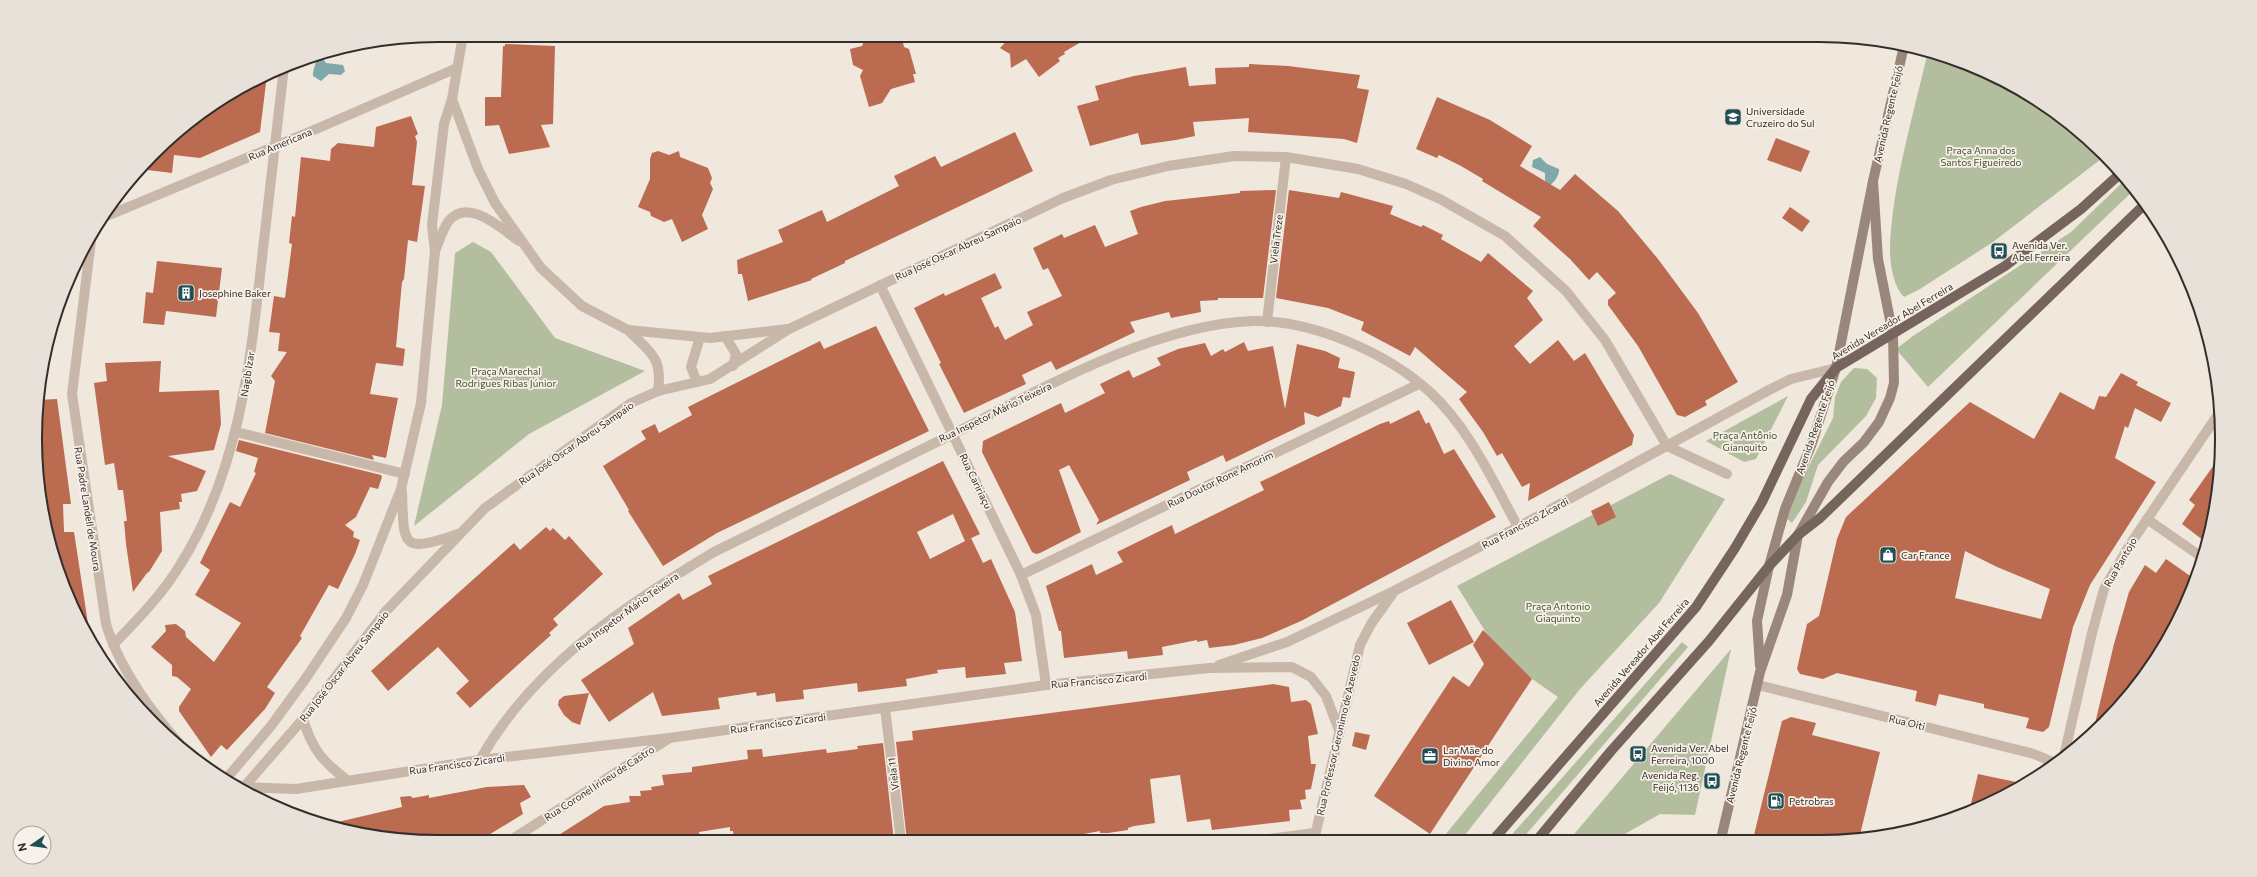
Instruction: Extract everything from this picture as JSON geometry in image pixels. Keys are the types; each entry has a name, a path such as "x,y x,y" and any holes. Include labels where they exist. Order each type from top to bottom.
{"main road":[{"name":"Avenida Regente Feijó","path":"1760,672 1757,621 1768,566 1785,509 1812,443 1836,368 1873,181 1903,52"},
{"name":"Avenida Vereador Abel Ferreira","path":"1498,835 1685,622 1735,548 1762,502 1811,398 1836,368 1972,287 2038,243 2081,209 2117,177"},
{"name":"Avenida Regente Feijó","path":"1722,835 1760,672 1787,595 1798,535 1828,482 1844,461 1864,442 1886,408 1894,383 1893,335 1878,259 1873,181"},
{"path":"1541,835 1611,751 1709,641 1768,566 1798,535 1820,518 2141,208"}],"street":[{"path":"229,775 275,720 306,678 346,618 363,585 402,489 421,403 435,252 432,225 444,124 452,99 462,42"},
{"name":"Rua Americana","path":"112,214 457,68"},
{"name":"Nagib Izar","path":"113,645 149,607 180,565 202,525 225,469 236,432 255,322 283,74"},
{"path":"452,99 485,184 495,203 541,268 582,306 628,330 656,358 661,373 658,391"},
{"name":"Rua José Oscar Abreu Sampaio","path":"245,785 303,719 386,611 485,508 631,403 658,391 710,379 733,366 789,329 1063,198 1111,180 1168,166 1234,156 1286,157 1358,169 1406,184 1440,199 1505,236 1566,291 1605,340 1667,446"},
{"name":"Viela Treze","path":"1267,322 1286,157"},
{"path":"435,252 449,221 461,213 480,214 526,245"},
{"name":"Rua Padre Landell de Moura","path":"90,250 72,394 101,596 113,645 146,700 170,731"},
{"name":"Rua Caririaçu","path":"880,285 1021,575 1036,616 1046,685"},
{"name":"Rua Inspetor Mário Teixeira","path":"480,760 516,706 549,671 589,636 665,581 714,552 1072,375 1162,339 1208,327 1254,321 1313,330 1347,342 1401,369 1431,393 1456,423 1487,470 1518,527"},
{"path":"628,330 700,337 725,336 789,329"},
{"path":"725,336 736,354 733,366"},
{"path":"697,382 690,367 700,337"},
{"name":"Rua Francisco Zicardi","path":"1209,668 1287,642 1394,591 1518,527 1791,379 1836,368"},
{"name":"Rua Doutor Rone Amorim","path":"1021,575 1419,384"},
{"name":"Rua Pantojo","path":"2066,748 2103,594 2113,572 2147,518 2214,420"},
{"path":"236,432 406,474"},
{"path":"1667,446 1727,474"},
{"path":"402,489 402,526 405,536 412,543 418,545 432,543 459,534"},
{"path":"2147,518 2197,554"},
{"name":"Rua Professor Geronimo de Azevedo","path":"1315,835 1338,730 1360,645 1370,624 1394,591"},
{"name":"Rua Francisco Zicardi","path":"252,788 296,789 480,760 669,738 1046,685 1209,668 1292,667 1311,678 1326,696 1338,730"},
{"name":"Rua Oiti","path":"1758,685 2034,754 2049,761"},
{"name":"Viela 11","path":"886,708 901,835"},
{"path":"303,719 310,741 319,756 328,766 347,780"},
{"name":"Rua Coronel Irineu de Castro","path":"519,835 669,738"}],"green space":[{"name":"Praça Anna dos Santos Figueiredo","path":"1926,58 1970,72 2017,95 2060,124 2100,160 1993,242 1920,289 1904,297 1895,281 1890,248 1895,199 1904,149"},
{"path":"2122,183 2130,194 1928,387 1896,349 1913,336 2071,232"},
{"name":"Praça Marechal Rodrigues Ribas Júnior","path":"473,242 491,252 555,338 645,371 529,434 414,526 442,405 455,253"},
{"path":"1854,368 1867,369 1877,378 1876,398 1866,416 1818,465 1806,502 1792,523 1786,518 1793,498 1833,418 1835,397 1841,382"},
{"name":"Praça Antônio Gianquito","path":"1788,396 1756,459 1744,462 1706,441"},
{"name":"Praça Antonio Giaquinto","path":"1670,474 1725,499 1659,603 1580,689 1465,835 1445,835 1558,697 1518,669 1490,639 1457,586"},
{"path":"1682,642 1688,647 1525,835 1512,835"},
{"path":"1731,649 1695,815 1660,814 1623,835 1573,835"}],"water":[{"path":"324,59 326,63 343,65 345,71 341,75 329,74 321,81 313,76 316,62"},
{"path":"1540,157 1547,164 1559,169 1559,173 1550,185 1545,181 1545,173 1532,167 1533,160"}],"building":[{"path":"864,42 903,42 904,47 909,49 916,74 913,74 915,82 891,89 882,103 869,107 860,76 863,70 853,65 850,49 862,46"},
{"path":"1006,42 1081,42 1064,52 1065,54 1058,58 1060,61 1039,77 1026,59 1011,68 1010,54 1000,48"},
{"path":"505,44 555,46 553,124 541,125 550,147 509,154 499,125 485,126 485,97 501,97 503,46 505,46"},
{"path":"1249,64 1288,66 1360,75 1357,88 1369,90 1357,143 1344,139 1248,132 1249,118 1193,122 1195,136 1176,140 1141,145 1138,133 1090,146 1077,106 1099,100 1095,86 1134,76 1186,67 1189,86 1216,84 1215,68 1249,67"},
{"path":"266,82 260,132 200,158 174,155 172,173 147,170 177,140 197,124 240,95"},
{"path":"1437,97 1490,120 1532,146 1520,166 1560,190 1575,174 1618,211 1658,259 1698,313 1738,382 1705,401 1707,405 1685,417 1677,415 1638,346 1608,305 1608,300 1616,293 1597,272 1589,280 1570,259 1533,226 1541,217 1482,181 1483,179 1461,166 1439,155 1437,158 1416,149"},
{"path":"411,116 418,134 415,136 417,142 412,185 425,186 417,242 408,240 404,279 402,282 396,347 405,349 403,366 376,363 370,394 398,398 386,458 372,455 374,460 265,433 275,381 271,376 287,352 278,351 280,333 269,332 274,296 285,298 292,244 289,243 292,216 295,217 301,157 330,161 331,149 338,143 374,147 376,127"},
{"path":"1015,132 1033,171 845,261 845,263 811,279 812,280 748,301 742,274 738,274 737,260 783,242 778,230 822,210 827,222 899,186 894,176 935,156 941,167"},
{"path":"1776,138 1810,151 1801,172 1767,160"},
{"path":"658,151 669,155 679,151 680,157 708,168 712,178 710,183 713,189 702,215 708,229 682,242 672,219 664,222 651,216 650,212 638,207 650,179 650,159 652,153"},
{"path":"1276,190 1263,298 1218,298 1218,300 1200,301 1201,312 1171,318 1169,312 1130,322 1135,332 1056,370 1051,361 1022,375 1026,384 964,413 939,364 941,363 914,308 944,293 945,296 995,273 1002,288 981,298 995,328 998,326 1005,340 1033,325 1027,312 1062,296 1048,268 1043,270 1033,248 1062,234 1064,238 1095,225 1105,247 1138,234 1130,211 1141,207 1165,201 1240,193 1240,191"},
{"path":"1289,190 1339,198 1341,192 1393,206 1390,214 1421,227 1423,225 1443,235 1441,239 1481,262 1488,253 1533,291 1527,298 1543,320 1514,346 1530,364 1558,340 1574,361 1585,353 1634,435 1632,445 1528,501 1530,483 1522,487 1502,453 1497,456 1483,432 1459,399 1467,392 1415,347 1410,356 1361,330 1364,322 1328,308 1276,298"},
{"path":"1790,207 1810,221 1802,232 1782,218"},
{"name":"Josephine Baker","path":"157,261 222,268 216,317 166,311 164,325 143,323 146,292 153,293"},
{"path":"876,326 929,431 717,533 663,566 628,511 629,510 603,466 646,439 641,431 655,424 659,433 692,415 688,407 820,341 824,349"},
{"path":"1244,342 1248,351 1273,346 1285,409 1297,344 1325,351 1340,358 1338,368 1355,372 1350,398 1343,397 1341,406 1318,417 1304,412 1305,424 1226,462 1223,455 1187,472 1190,480 1096,525 1099,520 1069,465 1059,470 1081,532 1040,553 1036,554 1032,552 982,452 983,441 1061,403 1065,413 1105,393 1100,384 1129,370 1133,378 1161,365 1157,358 1178,349 1205,343 1211,356 1223,349 1225,352"},
{"path":"161,361 159,392 219,390 221,424 214,450 168,456 206,471 197,491 181,494 182,502 179,502 180,509 160,512 162,551 149,572 133,592 126,544 124,521 127,521 123,490 118,490 114,463 105,465 94,383 107,381 105,363"},
{"path":"2121,373 2138,382 2136,385 2171,403 2161,422 2135,408 2128,428 2125,426 2115,458 2156,482 2090,585 2073,627 2049,727 2043,732 2026,728 2029,718 1984,708 1984,704 1939,694 1936,706 1915,701 1917,691 1837,673 1823,679 1800,674 1797,669 1807,624 1819,616 1837,539 1846,517 1970,402 2034,439 2060,392 2094,410 2099,396 2106,397","holes":["1965,551 1997,567 2050,589 2041,619 1955,598"]},
{"path":"57,399 71,504 63,504 64,532 74,532 88,624 72,590 63,566 50,516 45,490 43,464 42,438 44,400"},
{"path":"1419,410 1426,424 1429,422 1444,454 1454,449 1496,517 1301,621 1262,638 1234,645 1209,648 1207,640 1197,642 1197,640 1162,647 1163,655 1128,659 1127,651 1064,658 1061,631 1059,631 1046,586 1092,564 1096,575 1123,562 1117,552 1172,525 1175,534 1264,490 1260,482 1380,424 1389,421 1390,424"},
{"path":"239,440 381,475 382,477 378,489 370,487 356,517 345,525 354,532 353,537 360,540 355,554 338,589 329,585 300,636 302,638 267,687 275,693 265,709 227,750 221,745 211,757 179,711 179,707 191,689 177,677 172,676 172,665 151,647 166,631 165,625 176,624 185,631 186,637 214,662 241,623 195,595 210,570 200,563 230,502 240,507 256,473 254,472 258,458 236,451"},
{"path":"943,461 980,534 971,538 983,563 991,559 1015,612 1022,661 1004,663 1006,674 966,678 965,667 937,670 938,673 906,679 907,686 858,692 857,683 803,690 804,699 776,702 775,693 757,696 756,692 718,698 720,709 662,716 653,692 609,722 581,680 634,644 628,628 679,593 683,600 712,584 708,576","holes":["953,514 965,541 967,540 930,559 917,532"]},
{"path":"2214,465 2212,490 2201,539 2182,524 2195,505 2189,500"},
{"path":"1609,502 1616,517 1598,526 1591,511"},
{"path":"546,527 550,531 553,528 565,540 569,536 603,574 553,619 558,625 549,633 551,635 470,708 456,693 469,681 438,647 388,691 371,671 514,543 520,550"},
{"path":"2166,559 2190,576 2174,614 2148,659 2117,700 2095,723 2114,644 2129,592 2145,565 2156,573"},
{"path":"1451,600 1474,642 1429,665 1407,623"},
{"path":"1483,630 1532,679 1430,834 1374,796 1453,676 1469,687 1484,664 1473,645"},
{"path":"1273,684 1289,687 1291,702 1306,700 1311,704 1318,734 1308,736 1311,764 1316,764 1311,789 1305,790 1306,799 1300,800 1302,809 1289,810 1290,821 1212,830 1210,819 1187,822 1180,775 1150,779 1155,823 1134,826 1128,828 1128,830 1108,833 1100,833 1100,831 1078,835 906,835 896,742 913,740 912,731"},
{"path":"589,693 580,725 572,722 564,715 558,705 559,700 564,696"},
{"path":"1791,717 1816,723 1812,735 1880,752 1861,833 1818,835 1754,835 1782,721"},
{"path":"1355,732 1370,735 1366,750 1352,746"},
{"path":"883,743 893,835 733,835 733,831 730,831 730,827 699,832 700,835 559,835 604,806 630,802 629,796 641,796 640,791 652,790 651,787 664,785 662,775 692,772 692,767 748,759 747,750 762,749 763,757 826,749 827,753 858,749 857,746"},
{"path":"1978,774 2017,782 1994,794 1971,805"},
{"path":"524,785 531,797 520,803 523,814 488,835 438,835 387,832 339,822 402,807 400,797 410,796 413,798 429,795 429,798 487,787"}],"place":[{"name":"Universidade Cruzeiro do Sul","path":"1733,117"},
{"name":"Avenida Ver. Abel Ferreira","path":"1999,251"},
{"name":"Josephine Baker","path":"186,293"},
{"name":"Car France","path":"1888,555"},
{"name":"Avenida Ver. Abel Ferreira, 1000","path":"1638,754"},
{"name":"Lar Mãe do Divino Amor","path":"1430,756"},
{"name":"Avenida Reg. Feijó, 1136","path":"1712,781"},
{"name":"Petrobras","path":"1776,801"}]}
